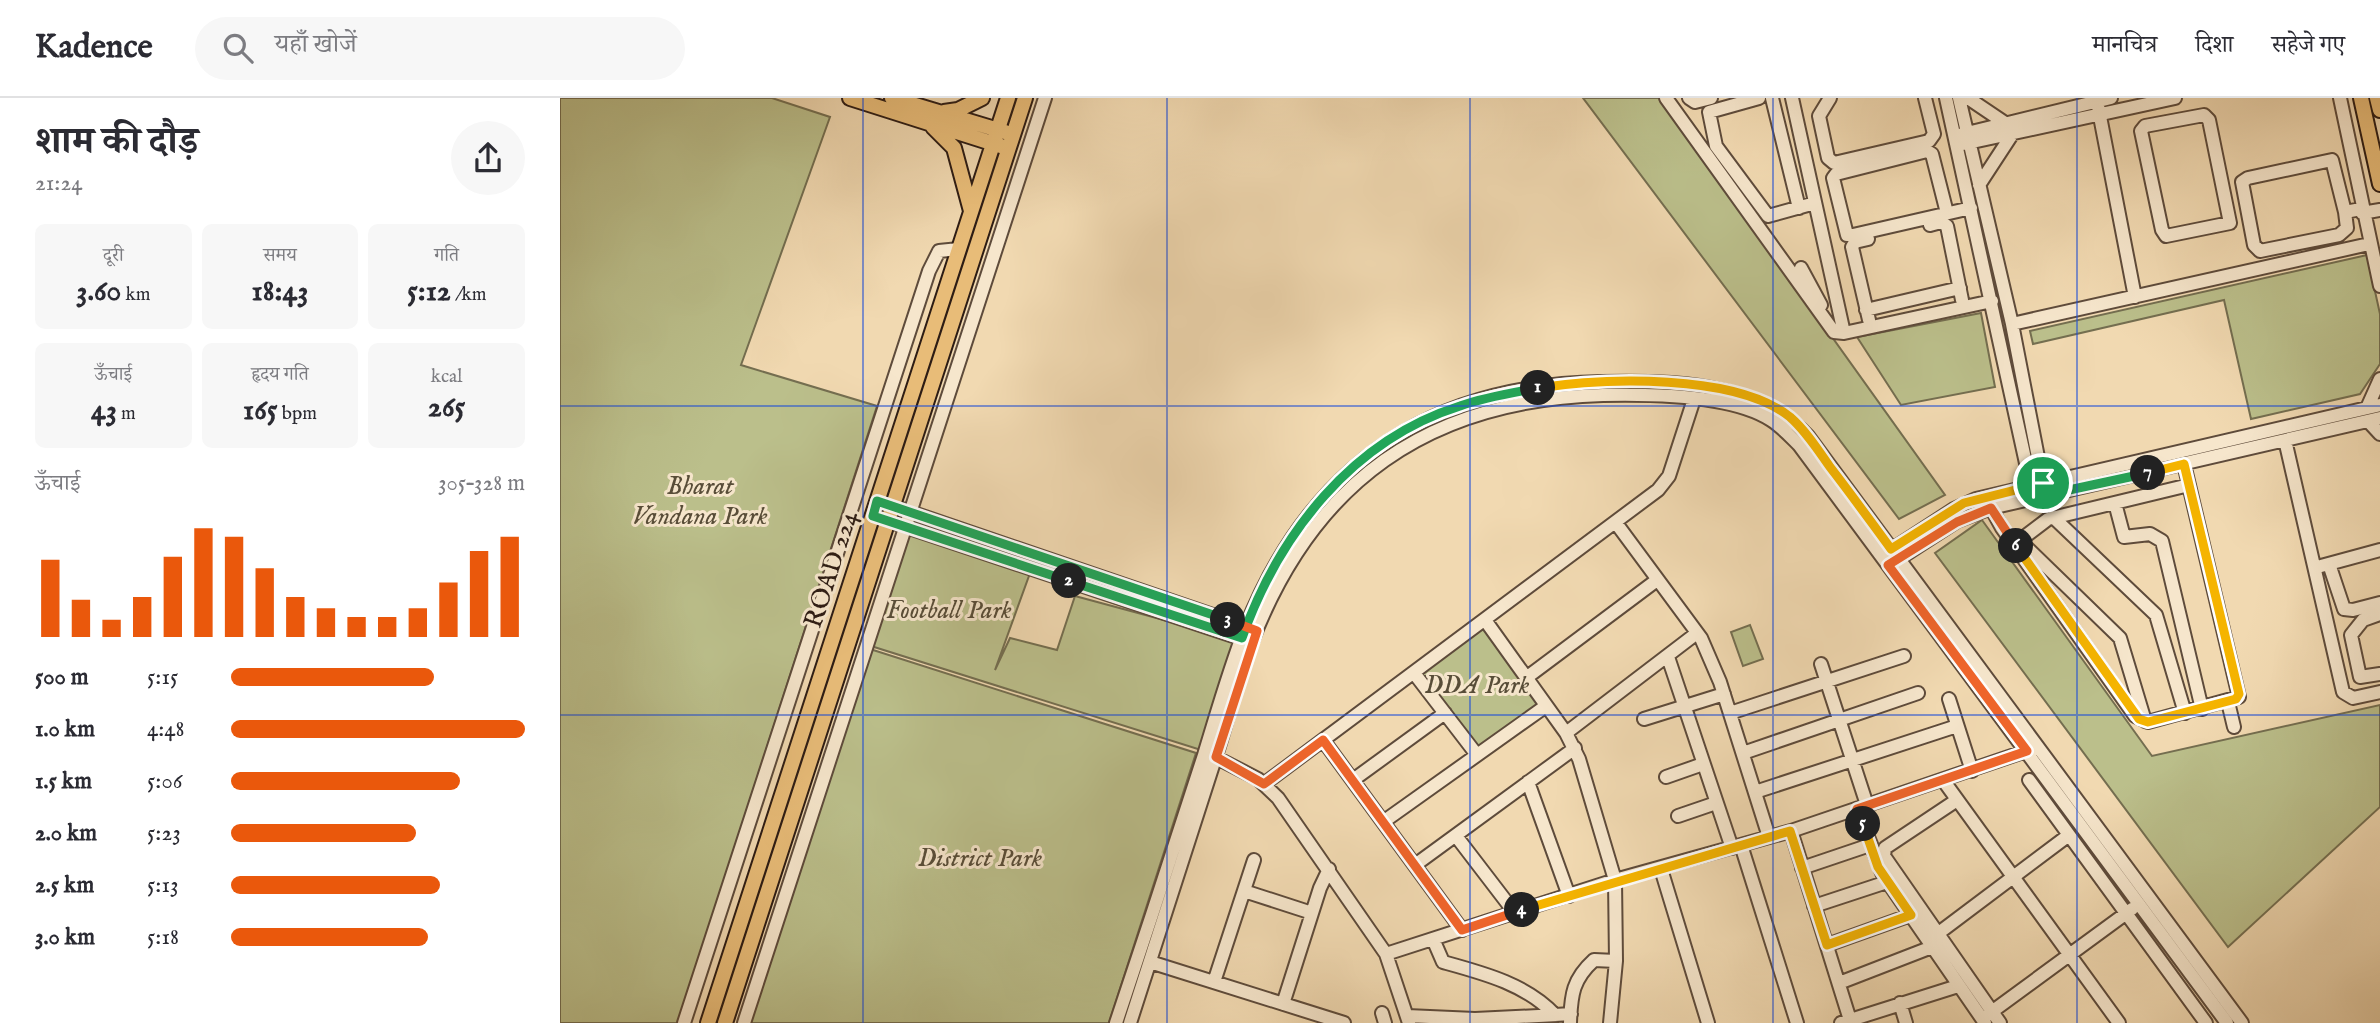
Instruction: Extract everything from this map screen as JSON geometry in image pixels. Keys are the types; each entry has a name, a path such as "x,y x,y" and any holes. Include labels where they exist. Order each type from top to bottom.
{"main road":[{"path":"850,98 928,123 996,137"},
{"path":"892,98 940,113 1011,142"},
{"path":"940,113 958,110 982,98"},
{"name":"ROAD 224","path":"725,1023 885,514 877,501 1008,98"},
{"name":"ROAD 224","path":"708,1023 885,514 1025,98"},
{"path":"2361,98 2380,184"},
{"path":"2377,98 2380,110"},
{"path":"928,123 954,148 971,213"}],"street":[{"path":"744,1023 1045,98"},
{"path":"1666,98 1831,330 1991,298"},
{"path":"1689,98 1695,102 1711,98"},
{"path":"1759,98 1709,112 1716,146 1764,214 1773,216 1815,203"},
{"path":"1772,98 1799,208"},
{"path":"1791,98 1845,328"},
{"path":"1800,98 1830,239 1845,328"},
{"path":"1830,98 1819,116 1828,158 1835,163 1929,141 1934,134 1925,98"},
{"path":"1946,98 1979,185 2012,324 2038,488"},
{"path":"1959,98 1970,208 2038,488"},
{"path":"1968,98 2009,128 2101,115 2175,98 2179,120"},
{"path":"1961,139 2111,98"},
{"path":"2340,98 2380,286"},
{"path":"2097,101 2135,297"},
{"path":"2161,101 2165,122"},
{"path":"2204,115 2209,118 2231,218 2225,226 2168,237 2163,233 2141,131 2145,126 2165,122 2204,115"},
{"path":"1979,185 2009,128"},
{"path":"1847,235 1834,175 1927,151 1932,154 1947,213"},
{"path":"2332,160 2345,212 2347,228 2339,235 2260,251 2254,245 2242,182 2248,178 2332,160"},
{"path":"1830,239 1970,208"},
{"path":"2345,212 2380,210"},
{"path":"1868,315 1853,244 1941,222 1947,226 1961,294"},
{"path":"2012,324 2369,244"},
{"path":"684,1023 934,259 939,251 959,249"},
{"path":"1801,268 1832,326 1845,328 1868,315 1961,294 1991,298"},
{"path":"905,346 926,352"},
{"path":"2380,379 2374,413 2380,434"},
{"path":"1116,1023 1249,635 1281,555 1310,511 1340,477 1384,443 1427,419 1494,396 1590,382 1748,397 1789,417 1808,436 1890,557"},
{"path":"1671,389 1694,399 1744,409 1769,418 1799,445 1890,557 2168,931 2242,1023"},
{"path":"1264,784 1664,485 1694,399"},
{"path":"1890,557 1964,503 2374,413"},
{"path":"1890,557 1957,522 2038,488 2184,464 2285,440 2374,413"},
{"path":"2285,440 2345,695 2353,698 2380,692"},
{"path":"1991,508 2135,716 2145,721 2185,713 2228,702 2236,699 2239,694 2184,464"},
{"path":"2017,542 2037,525 2053,517 2189,485"},
{"path":"2115,503 2124,537 2150,534 2162,541 2202,709"},
{"path":"885,514 910,512 1249,635"},
{"path":"885,514 906,526 1249,635"},
{"path":"2053,517 2156,615 2185,713"},
{"path":"1616,523 1697,633 1724,694 1769,837"},
{"path":"2017,542 2120,638 2145,721"},
{"path":"2314,568 2380,550"},
{"path":"2329,564 2344,609 2353,610 2380,603"},
{"path":"1526,678 1657,580"},
{"path":"2380,614 2363,620 2351,635 2360,677 2380,674"},
{"path":"1485,620 1574,748 1615,880 1616,961 1610,1023"},
{"path":"1566,733 1697,633"},
{"path":"1730,713 1904,656"},
{"path":"1668,657 1716,803 1736,847 1797,1023"},
{"path":"1821,664 1852,760 1870,845 1887,882 1934,941 1986,1018"},
{"path":"1415,673 1477,755"},
{"path":"1742,753 1918,693"},
{"path":"1644,719 1724,694"},
{"path":"1949,699 1972,771"},
{"path":"2228,702 2234,727"},
{"path":"1383,822 1546,706"},
{"path":"1353,780 1445,713"},
{"path":"1755,792 1957,726"},
{"path":"1323,740 1462,930"},
{"path":"1415,866 1574,748"},
{"path":"1386,954 1615,880 1790,831 2033,748"},
{"path":"2033,748 2141,903 2168,931 2227,1023"},
{"path":"1210,754 1264,784 1278,799 1386,954 1408,1019 1566,1017"},
{"path":"1130,1023 1210,754"},
{"path":"1666,776 1703,764"},
{"path":"1943,780 2119,1023"},
{"path":"2029,780 2206,1023"},
{"path":"1528,782 1569,895"},
{"path":"1957,800 1883,852 1958,986 1986,1018 2000,1023"},
{"path":"1678,816 1716,803"},
{"path":"1790,831 1839,983 1845,1021 1958,986"},
{"path":"1456,835 1515,913"},
{"path":"1839,983 1934,941 2069,835"},
{"path":"1802,868 1870,845"},
{"path":"1214,982 1254,860"},
{"path":"1283,1004 1329,869"},
{"path":"1661,869 1708,1023"},
{"path":"1814,906 1887,882"},
{"path":"1244,891 1312,913"},
{"path":"1986,1018 2141,903"},
{"path":"1827,945 1911,915"},
{"path":"1433,939 1443,962 1487,974 1524,990 1541,1000 1555,1016 1566,1017"},
{"path":"1566,1017 1578,974 1594,960 1616,961"},
{"path":"1150,962 1344,1023"},
{"path":"1900,1003 1906,1023"}],"green space":[{"name":"Bharat Vandana Park","path":"560,98 772,98 830,117 741,365 877,406 678,1023 560,1023"},
{"path":"1583,98 1661,98 1945,495 1899,519"},
{"path":"2367,255 2380,314 2380,364 2360,394 2251,419 2224,300 2033,344 2030,331"},
{"path":"1981,313 1995,387 1901,405 1857,337"},
{"path":"1982,520 2152,756 2380,705 2380,807 2228,947 1935,553"},
{"name":"Football Park","path":"908,531 1030,573 995,670 1010,638 1057,650 1075,596 1238,640 1201,750 871,646"},
{"name":"DDA Park","path":"1485,623 1545,705 1478,752 1418,677"},
{"path":"1750,625 1763,659 1743,666 1731,632"},
{"name":"District Park","path":"870,649 1196,753 1109,1023 749,1023"}],"route":[{"path":"2043,483 1964,503 1891,549 1808,436 1789,417 1748,397 1691,384 1645,381 1590,382 1541,387 1494,396 1427,419 1384,443 1340,477 1310,511 1281,555 1246,627 1242,638 873,516 877,501 910,512 1246,627 1257,631 1216,757 1264,784 1323,740 1462,930 1615,880 1790,831 1827,945 1911,915 1878,867 1857,809 2027,751 1888,565 1957,522 1991,508 2009,538 2139,719 2148,722 2239,697 2184,464 2041,496 2043,483"}]}
